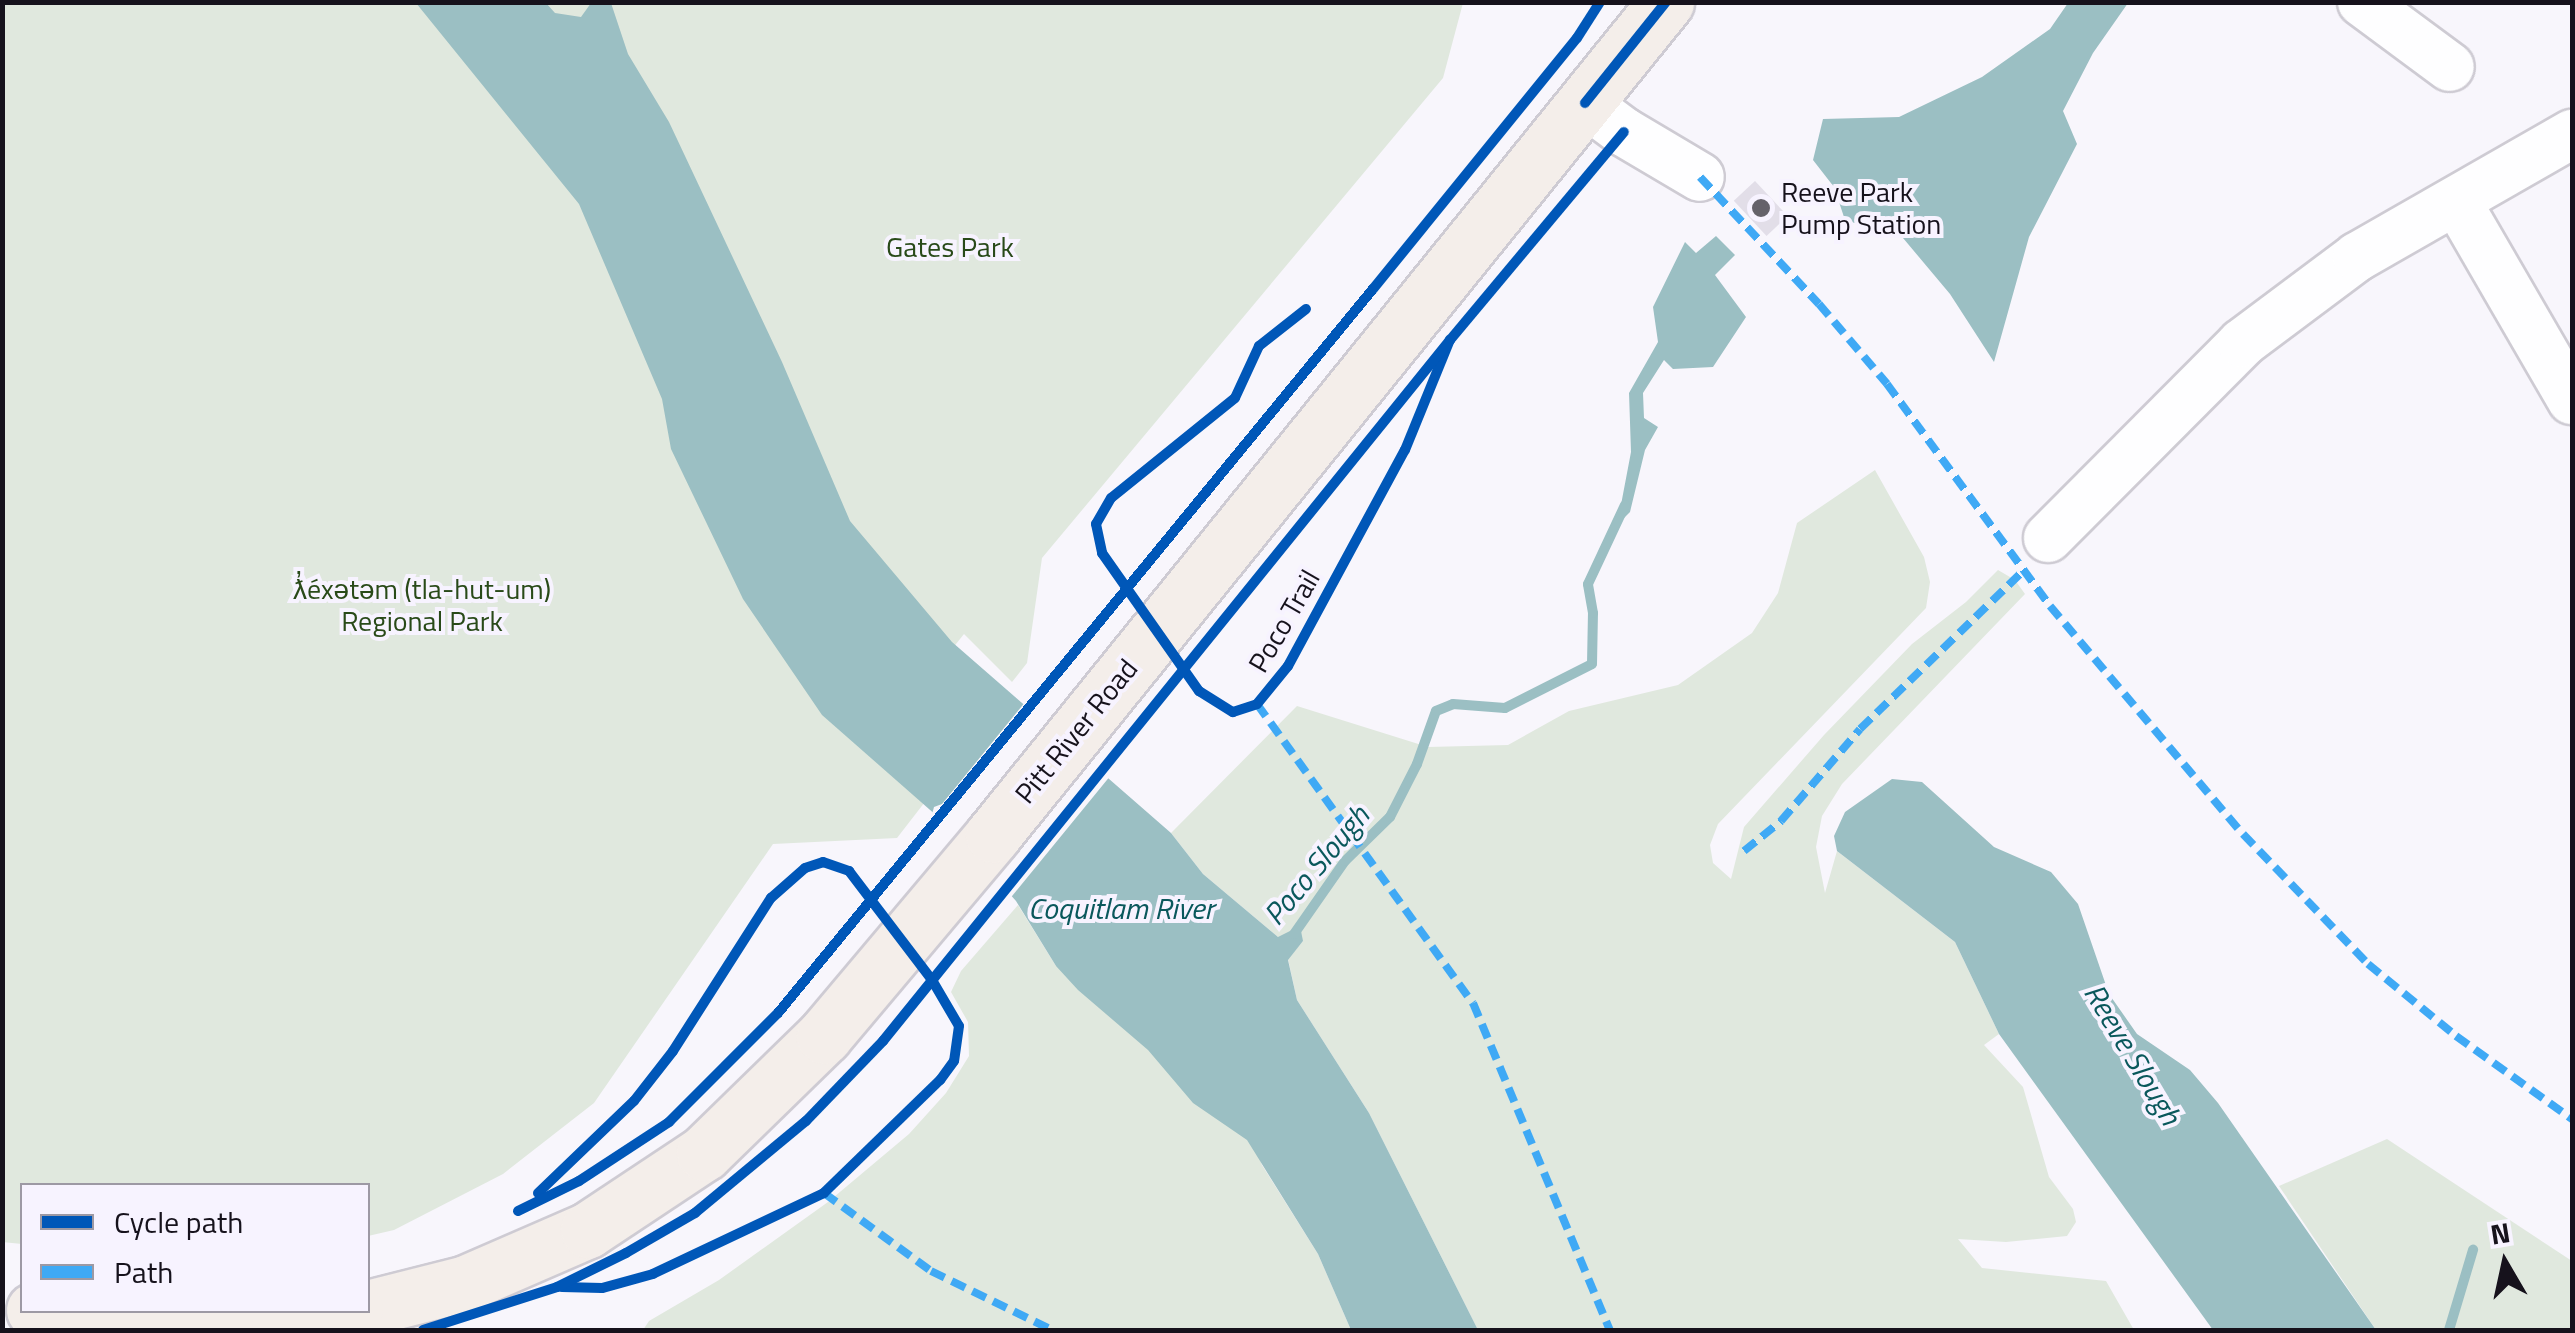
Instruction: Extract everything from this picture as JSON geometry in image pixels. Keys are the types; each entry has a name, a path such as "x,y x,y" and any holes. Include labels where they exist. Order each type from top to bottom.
{"main road":[{"name":"Pitt River Road","path":"370,1307 466,1283 588,1230 704,1153 824,1036 1666,2"},
{"path":"64,1313 194,1326 279,1323 337,1313"}],"lane":[{"path":"2362,2 2450,68"},
{"path":"1585,103 1700,178"},
{"path":"2048,538 2242,343 2357,257 2572,134"},
{"path":"2458,202 2572,400"}],"green space":[{"name":"ƛ̓éxətəm (tla-hut-um) Regional Park","path":"2,3 1463,3 1443,78 1042,558 1027,663 1012,682 964,634 884,734 928,798 897,838 773,844 594,1103 503,1174 394,1230 370,1236 370,1183 20,1183 20,1244 2,1242"},
{"path":"1875,470 1924,557 1930,582 1926,608 1718,824 1710,845 1713,863 1731,879 1744,827 1824,735 1912,644 1966,602 1998,570 2015,580 2025,594 1842,784 1822,816 1816,847 1825,893 1837,851 1955,942 1999,1034 1984,1045 2023,1087 2049,1177 2073,1209 2076,1222 2067,1236 2006,1242 1958,1239 1982,1268 2106,1281 2134,1330 1478,1330 1369,1113 1297,1000 1288,959 1303,941 1278,937 1203,874 1171,833 1297,706 1428,747 1508,745 1569,711 1678,685 1752,633 1778,593 1797,523"},
{"path":"1018,905 1056,966 1168,906 1262,1165 1318,1254 1351,1330 643,1330 649,1321 719,1280 828,1202 909,1134 946,1093 969,1056 968,1022 951,992 961,971"},
{"path":"2387,1139 2572,1261 2572,1330 2376,1330 2279,1186"}],"water":[{"name":"Coquitlam River","path":"416,3 546,3 555,13 581,17 591,3 611,3 628,54 669,122 782,362 850,521 952,642 1171,833 1203,874 1278,937 1300,926 1303,941 1288,960 1297,1000 1369,1113 1478,1330 1351,1330 1318,1254 1247,1140 1193,1103 1148,1050 1078,990 1056,966 1016,901 954,831 822,715 743,599 671,449 662,399 579,204"},
{"path":"2068,3 2128,3 2093,53 2063,111 2077,144 2029,237 1994,362 1950,294 1903,238 1845,220 1834,187 1813,160 1823,119 1899,117 1982,77 2050,29"},
{"path":"1716,236 1735,255 1715,275 1746,317 1713,367 1673,369 1664,360 1643,393 1644,418 1658,427 1645,450 1630,512 1622,520 1620,510 1631,452 1629,393 1658,342 1653,307 1685,242 1696,253"},
{"name":"Reeve Slough","path":"1892,779 1922,782 1994,847 2051,872 2078,904 2109,994 2137,1034 2190,1070 2218,1103 2376,1330 2213,1330 1999,1034 1955,942 1837,851 1834,836 1845,812"}],"pier":[{"path":"1026,701 1111,775 1008,901 931,818 934,807 942,804"}],"building":[{"name":"Reeve Park Pump Station","path":"1755,181 1788,216 1767,236 1734,201"}],"waterway":[{"name":"Poco Slough","path":"1294,934 1345,861 1390,817 1417,764 1436,711 1453,704 1505,708 1592,664 1593,613 1588,584 1625,505"},
{"path":"2449,1330 2473,1250"}],"marked path":[{"path":"1700,177 1819,304 1887,384 2050,606 2243,834 2368,964 2456,1036 2572,1119"},
{"path":"1744,851 1781,821 1860,729 2024,570"},
{"path":"1257,704 1473,1003 1610,1330"},
{"path":"824,1193 931,1271 1052,1330"}],"cycle path":[{"path":"518,1211 579,1181 669,1122 778,1013 1373,289 1577,38 1600,2"},
{"path":"1585,103 1666,2"},
{"name":"Poco Trail","path":"1306,309 1259,346 1235,398 1111,498 1096,524 1102,553 1199,691 1233,712 1257,704 1288,666 1405,450 1450,340 1624,132"},
{"path":"423,1330 557,1287 626,1253 695,1213 806,1121 883,1041 1450,340"},
{"path":"538,1193 634,1101 673,1051 771,898 805,868 823,862 849,871 932,980 959,1026 954,1061 940,1080 824,1193 653,1274 602,1288 562,1287"}],"place":[{"name":"Reeve Park Pump Station","path":"1761,208"}],"park label":[{"name":"Gates Park","path":"950,247"}]}
